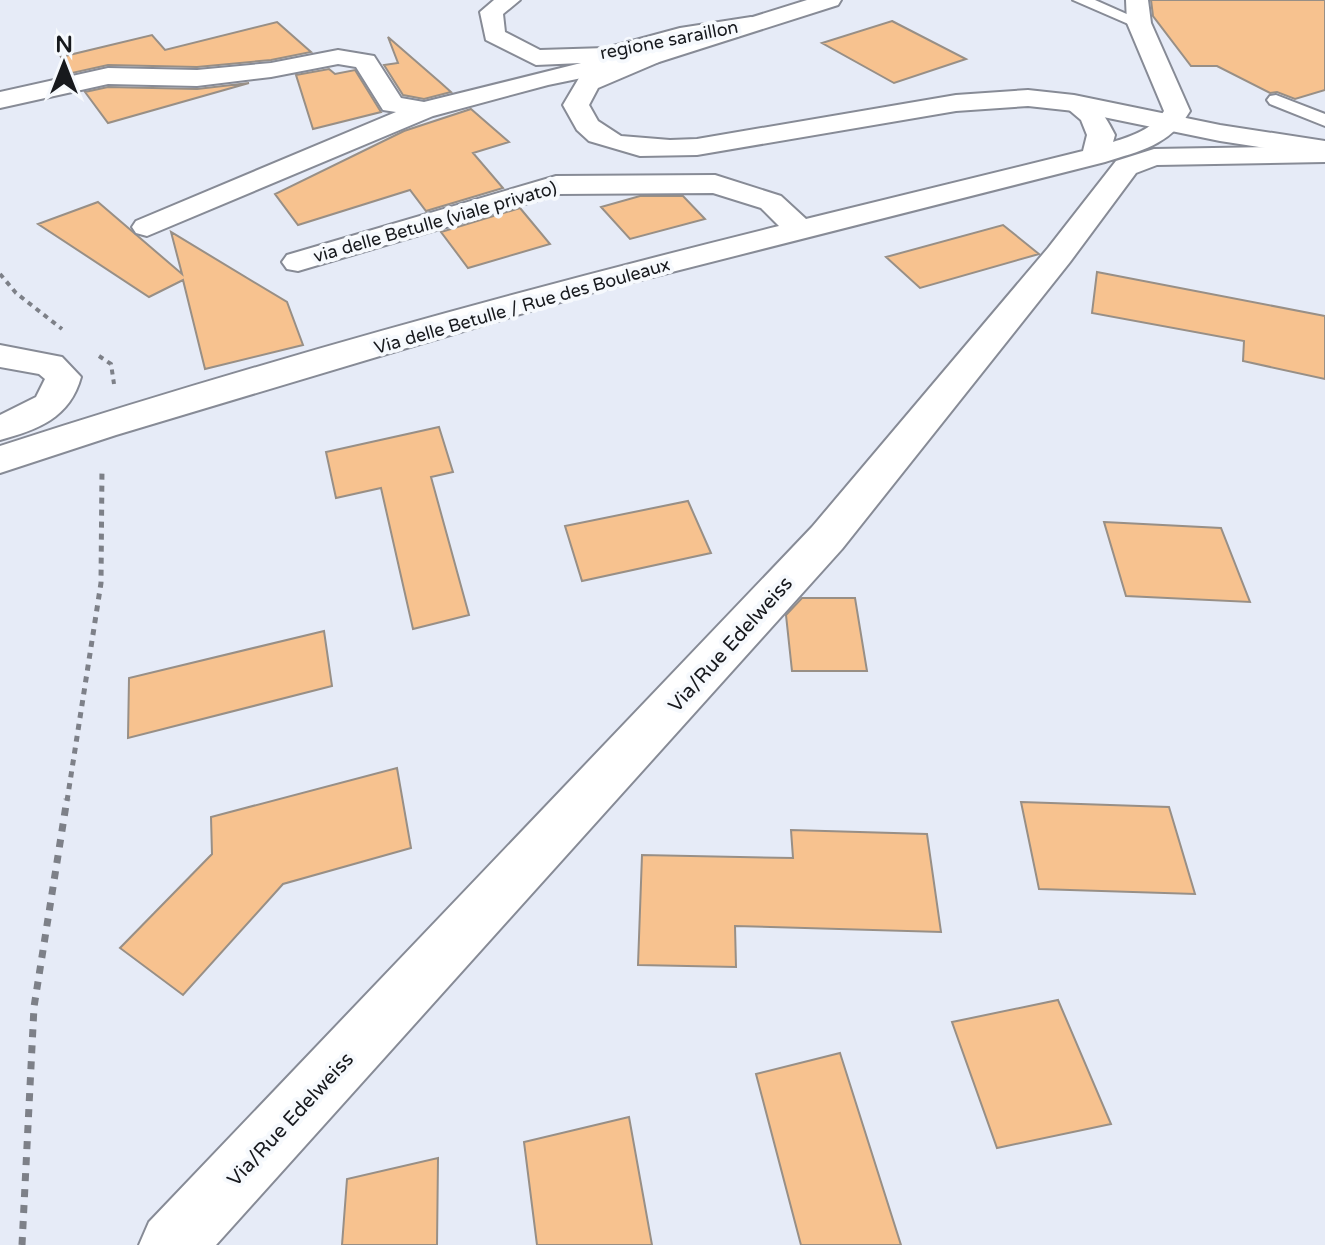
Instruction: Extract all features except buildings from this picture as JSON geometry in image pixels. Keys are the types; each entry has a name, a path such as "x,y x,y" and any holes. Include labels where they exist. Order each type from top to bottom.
{"street":[{"name":"regione saraillon","path":"509,0 491,12 494,35 536,58 607,55 680,35 751,24"},
{"path":"830,0 650,57 588,83 576,105 587,126 605,139 656,150 697,147 956,103 1028,98 1074,103 1325,152"},
{"path":"1095,156 1160,134 1172,123 1177,111 1138,12"},
{"path":"0,100 108,76 197,78 271,70 338,57 365,61 392,104 424,110"},
{"path":"147,227 424,110 546,78 650,57"},
{"path":"1074,103 1092,116 1101,135 1095,156"},
{"path":"1095,156 1201,142 1261,140"},
{"name":"Via/Rue Edelweiss","path":"172,1245 817,549 1059,255 1126,167 1154,157 1325,152"},
{"name":"Via delle Betulle / Rue des Bouleaux","path":"0,460 103,426 586,284 1095,156"},
{"name":"via delle Betulle (viale privato)","path":"298,262 556,185 715,184 771,202 799,229"},
{"path":"0,356 50,365 63,377 60,393 46,409 0,428"}],"lane":[{"path":"1081,0 1138,12"},
{"path":"1276,100 1325,121"}],"path":[{"path":"22,1245 34,1007 101,583 103,426"}]}
